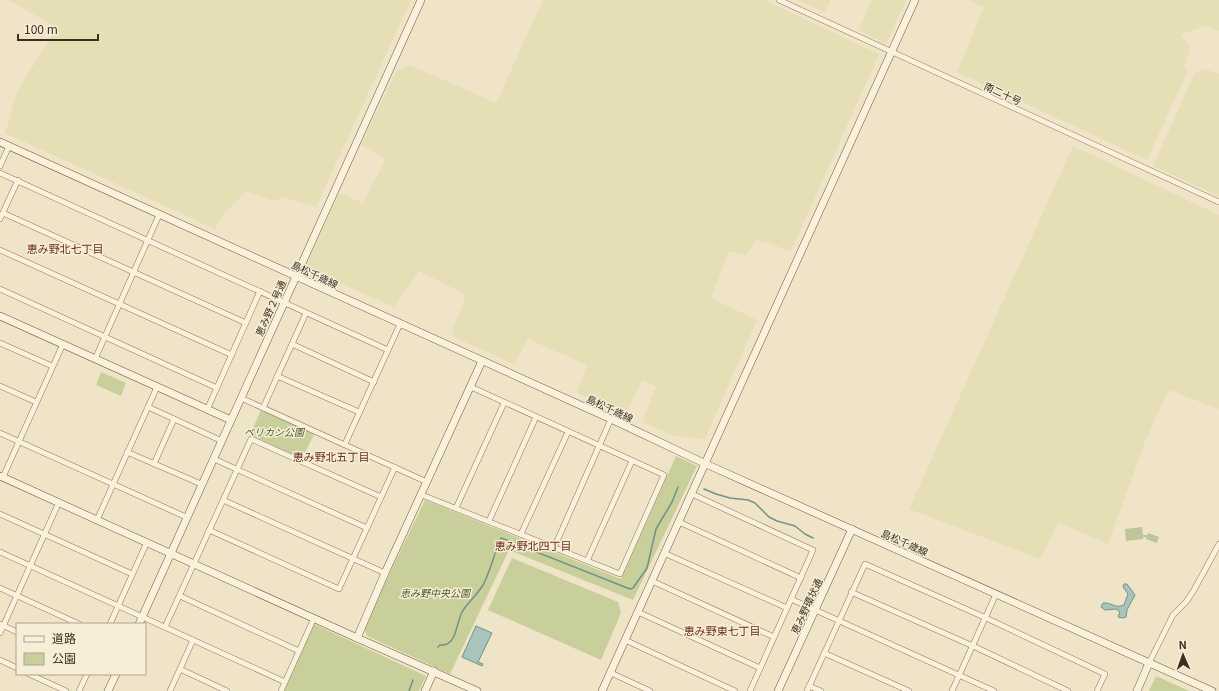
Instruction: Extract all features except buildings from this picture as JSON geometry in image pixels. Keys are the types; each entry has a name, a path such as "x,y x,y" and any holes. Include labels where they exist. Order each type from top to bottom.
{"street":[{"name":"恵み野２号通","path":"139,623 421,0"},
{"name":"南二十号","path":"779,0 1219,202"},
{"path":"602,691 915,0"},
{"name":"島松千歳線","path":"0,142 611,419 706,464 1212,691"},
{"path":"0,166 8,146"},
{"path":"0,172 388,350"},
{"path":"0,219 18,180"},
{"path":"3,213 246,323"},
{"path":"95,359 159,215"},
{"path":"0,250 232,355"},
{"path":"0,289 217,388"},
{"path":"207,410 260,292"},
{"path":"263,408 306,313"},
{"path":"0,316 231,420"},
{"path":"345,444 400,324"},
{"path":"0,343 52,366"},
{"path":"63,344 1,476 477,691"},
{"path":"292,344 374,382"},
{"path":"357,638 385,573 428,482 482,361"},
{"path":"277,376 359,412"},
{"path":"0,386 36,402"},
{"path":"97,520 157,387"},
{"path":"422,495 620,574 627,560 664,475 471,387"},
{"path":"241,398 428,482"},
{"path":"456,508 504,403"},
{"path":"148,407 222,441"},
{"path":"489,521 536,417"},
{"path":"154,464 174,419"},
{"path":"554,548 611,419"},
{"path":"521,534 568,432"},
{"path":"0,433 186,518"},
{"path":"165,627 251,439 381,497"},
{"path":"127,452 201,484"},
{"path":"214,459 367,528"},
{"path":"587,561 632,461"},
{"path":"209,530 339,589 394,467"},
{"path":"692,494 814,550 750,691"},
{"path":"223,500 385,573"},
{"path":"0,633 2,625 31,566 59,502"},
{"path":"0,514 132,574"},
{"path":"679,522 801,578"},
{"name":"恵み野環状通","path":"778,691 852,529"},
{"path":"110,623 147,542"},
{"path":"1137,691 1169,621 1186,602 1194,590 1219,544"},
{"path":"0,552 285,682"},
{"path":"664,553 787,608"},
{"path":"821,691 808,688 865,564 986,618 1105,674 1097,691"},
{"path":"652,581 774,637"},
{"path":"0,588 77,623"},
{"path":"851,592 973,646 1068,691"},
{"path":"952,691 996,594"},
{"path":"180,596 300,651"},
{"path":"791,599 994,691"},
{"path":"638,612 760,668"},
{"path":"281,691 314,618"},
{"path":"2,625 16,632"},
{"path":"170,691 193,640"},
{"path":"625,640 735,691"},
{"path":"824,653 909,691"},
{"path":"0,660 16,668"},
{"path":"180,669 227,691"},
{"path":"425,691 434,671"},
{"path":"610,673 650,691"},
{"path":"31,675 66,691"},
{"path":"79,691 87,675"},
{"path":"108,691 116,675"}],"shaded area":[{"path":"8,0 411,0 316,207 283,197 273,201 247,191 223,214 215,229 5,133 17,92 57,27"},
{"path":"543,0 764,0 879,54 791,251 757,240 745,255 729,251 711,298 757,320 705,439 676,436 642,422 656,387 642,380 626,414 577,393 587,365 528,339 514,364 454,337 452,332 466,295 419,271 394,307 305,268 339,193 363,203 386,159 361,145 397,70 410,65 496,103"},
{"path":"797,0 831,0 825,12"},
{"path":"872,0 906,0 886,44 859,30"},
{"path":"969,0 1219,0 1219,31 1205,26 1181,34 1190,48 1184,67 1188,70 1147,160 957,72 984,7"},
{"path":"1205,69 1219,74 1219,196 1153,166 1195,73"},
{"path":"1073,146 1219,215 1219,409 1169,390 1146,439 1108,544 1058,522 1040,559 909,509"}],"green space":[{"path":"101,372 126,383 121,396 96,385"},
{"name":"ペリカン公園","path":"261,410 314,434 302,459 250,435"},
{"name":"恵み野中央公園","path":"676,456 697,466 633,600 509,550 450,674 367,636 364,627 425,500 621,579"},
{"path":"1142,527 1143,535 1147,535 1148,533 1159,537 1157,543 1146,539 1146,537 1143,537 1143,539 1126,541 1125,529"},
{"path":"512,558 618,602 621,613 601,660 488,610"},
{"path":"314,624 426,676 419,691 284,691"},
{"path":"1156,676 1189,691 1149,691"}],"water":[{"path":"1124,584 1127,584 1135,595 1127,610 1126,617 1123,618 1118,617 1120,612 1116,609 1105,610 1101,607 1103,603 1116,606 1124,605 1128,594 1123,587"},
{"path":"476,626 492,633 478,662 483,664 482,666 462,657"}],"waterway":[{"path":"438,647 440,645 446,645 453,638 462,612 481,589 486,579 501,538 630,589 633,588 647,568 656,529 672,502 678,487"},
{"path":"704,489 730,498 748,500 755,503 769,517 795,526 813,538"},
{"path":"409,691 413,680"}],"district":[{"name":"恵み野北七丁目","path":"65,248"},
{"name":"恵み野北五丁目","path":"331,456"},
{"name":"恵み野北四丁目","path":"533,545"},
{"name":"恵み野東七丁目","path":"722,630"}]}
